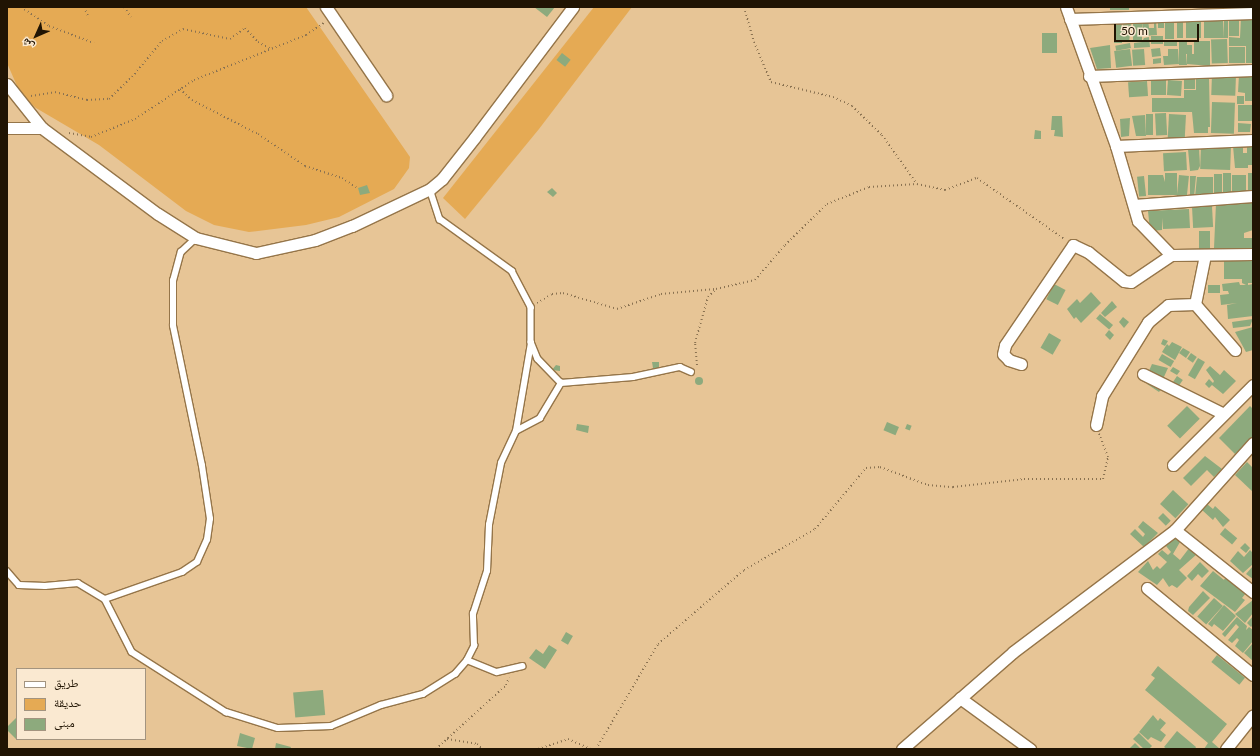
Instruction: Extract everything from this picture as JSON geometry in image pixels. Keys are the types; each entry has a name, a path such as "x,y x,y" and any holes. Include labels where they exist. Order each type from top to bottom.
{"street":[{"path":"326,7 386,95"},
{"path":"7,84 42,128 158,214 196,238 256,252 315,240 352,226 430,189 442,179 573,7"},
{"path":"1066,7 1089,76 1116,146 1138,221 1172,255"},
{"path":"1070,19 1253,13"},
{"path":"1089,76 1253,70"},
{"path":"7,128 42,128"},
{"path":"1116,146 1253,140"},
{"path":"1134,205 1253,196"},
{"path":"1021,364 1009,360 1003,354 1005,345 1073,245 1088,252 1124,282 1132,282 1172,255 1253,254"},
{"path":"1195,304 1205,255"},
{"path":"1195,304 1235,350"},
{"path":"1096,425 1102,396 1148,322 1168,305 1195,304"},
{"path":"1143,374 1224,414"},
{"path":"1173,465 1252,388"},
{"path":"902,749 1013,652 1175,530 1253,443"},
{"path":"1175,530 1253,592"},
{"path":"1147,588 1253,675"},
{"path":"960,698 1030,749"},
{"path":"1226,749 1253,715"}],"lane":[{"path":"7,571 19,585 45,586 78,583 105,599 132,652 226,712 278,728 331,726 381,705 424,694 455,674 467,660 474,646 473,614 487,571 489,525 501,463 516,431 531,342 531,307 512,271 440,219 430,189"},
{"path":"105,599 182,572 197,562 207,540 210,518 203,474 173,326 173,281 181,252 196,238"},
{"path":"531,342 538,359 561,383"},
{"path":"561,383 633,377 680,367 691,372"},
{"path":"516,431 540,418 561,383"},
{"path":"467,660 497,672 522,666"}],"path":[{"path":"21,7 49,26 94,43"},
{"path":"84,7 89,18"},
{"path":"124,7 131,17"},
{"path":"744,7 754,42 771,82 832,97 852,106 882,135 918,184"},
{"path":"63,132 91,137 135,120 194,80 306,35 333,17"},
{"path":"14,94 30,97 55,92 87,100 108,99 132,77 162,41 183,29 230,39 245,28 258,42 271,49"},
{"path":"180,89 192,100 258,134 305,166 342,178 356,187"},
{"path":"531,307 552,294 563,293 617,309 661,294 716,289 755,280 785,245 827,204 869,187 918,184 945,190 977,178 1073,245"},
{"path":"691,372 697,369 696,343 708,296 716,289"},
{"path":"596,749 658,644 744,570 815,529 866,468 880,468 928,485 952,487 1024,479 1103,479 1108,457 1096,425"},
{"path":"436,749 506,684 514,668"},
{"path":"447,739 477,744 483,749"},
{"path":"538,749 568,739 590,749"}],"green space":[{"path":"7,7 306,7 410,157 409,168 394,189 339,217 306,225 249,232 214,225 186,211 99,145 36,108 21,95 7,63"},
{"path":"594,7 632,7 539,129 465,219 443,198"}],"building":[{"path":"534,7 555,7 547,17"},
{"path":"1110,7 1129,7 1129,10 1110,10"},
{"path":"1241,17 1253,17 1253,63 1246,63 1246,46 1229,46 1229,37 1240,38"},
{"path":"1124,18 1132,19 1129,42 1121,41"},
{"path":"1133,19 1142,19 1142,40 1133,40"},
{"path":"1148,19 1149,28 1154,28 1154,21 1156,21 1157,35 1143,36 1142,20"},
{"path":"1165,19 1174,19 1174,39 1165,39"},
{"path":"1204,19 1223,19 1223,38 1204,38"},
{"path":"1229,19 1239,19 1239,36 1229,36"},
{"path":"1114,20 1122,20 1122,43 1114,43"},
{"path":"1224,20 1228,20 1228,38 1223,38"},
{"path":"1186,21 1201,21 1201,38 1186,38"},
{"path":"1158,22 1164,22 1164,28 1158,28"},
{"path":"1177,22 1183,22 1183,38 1177,38"},
{"path":"1042,33 1057,33 1057,53 1042,53"},
{"path":"1151,36 1163,36 1163,44 1151,44"},
{"path":"1149,37 1150,47 1134,48 1134,43 1142,42 1144,38"},
{"path":"1227,39 1228,63 1212,64 1211,40"},
{"path":"1179,40 1187,40 1187,45 1192,45 1192,54 1186,54 1187,65 1179,65"},
{"path":"1194,41 1210,41 1210,66 1187,64 1187,54 1194,54"},
{"path":"1164,42 1177,42 1177,46 1164,46"},
{"path":"1130,43 1131,48 1116,51 1115,46"},
{"path":"1110,45 1111,68 1097,69 1090,48"},
{"path":"1229,47 1245,47 1245,63 1229,63"},
{"path":"1160,48 1161,56 1152,57 1151,49"},
{"path":"1130,49 1132,66 1116,68 1114,51"},
{"path":"1144,49 1145,65 1133,66 1132,50"},
{"path":"1168,49 1178,49 1179,64 1164,65 1163,56 1168,56"},
{"path":"562,53 571,60 565,67 556,60"},
{"path":"1161,58 1161,63 1153,64 1153,59"},
{"path":"1212,74 1236,75 1235,96 1211,95"},
{"path":"1239,75 1253,75 1253,121 1238,121 1238,105 1252,105 1252,101 1245,101 1245,93 1238,92"},
{"path":"1196,76 1209,77 1210,127 1208,127 1208,133 1194,133 1192,112 1152,112 1152,98 1184,98 1184,90 1196,90"},
{"path":"1184,77 1195,77 1195,89 1184,89"},
{"path":"1151,79 1166,79 1166,95 1151,95"},
{"path":"1168,80 1182,81 1181,96 1167,95"},
{"path":"1147,81 1148,96 1129,97 1128,82"},
{"path":"1237,96 1244,96 1244,104 1237,104"},
{"path":"1212,102 1235,103 1234,134 1211,133"},
{"path":"1166,113 1167,135 1156,136 1155,114"},
{"path":"1146,114 1153,114 1153,135 1146,135"},
{"path":"1169,114 1186,115 1185,139 1168,138"},
{"path":"1145,115 1146,136 1136,136 1132,116"},
{"path":"1052,116 1062,116 1063,137 1054,136 1055,130 1051,130"},
{"path":"1130,118 1129,136 1121,137 1120,119"},
{"path":"1238,123 1251,124 1250,132 1238,132"},
{"path":"1035,130 1041,131 1041,139 1034,139"},
{"path":"1201,145 1231,146 1230,170 1200,169"},
{"path":"1247,145 1253,145 1253,165 1248,165 1248,168 1235,168 1233,146 1243,146 1243,153 1247,153"},
{"path":"1199,148 1200,166 1198,170 1190,171 1188,149"},
{"path":"1186,152 1187,170 1164,171 1163,153"},
{"path":"1165,173 1177,173 1177,195 1148,195 1148,175 1163,175 1165,182"},
{"path":"1223,173 1231,173 1231,196 1223,196"},
{"path":"1248,173 1253,173 1253,195 1248,195"},
{"path":"1214,174 1222,174 1222,195 1214,195"},
{"path":"1179,175 1189,176 1187,197 1177,196"},
{"path":"1232,175 1246,175 1246,195 1232,195"},
{"path":"1144,176 1146,196 1139,197 1137,177"},
{"path":"1190,176 1196,176 1194,197 1190,197"},
{"path":"1197,177 1213,177 1213,196 1195,197"},
{"path":"367,185 370,193 360,195 358,188"},
{"path":"552,188 557,193 553,197 547,192"},
{"path":"1216,203 1253,203 1253,230 1244,233 1244,238 1253,238 1253,248 1214,248"},
{"path":"1212,206 1213,227 1193,228 1192,207"},
{"path":"1189,209 1190,228 1163,229 1162,218 1162,230 1150,231 1148,211"},
{"path":"1199,231 1210,231 1210,249 1199,249"},
{"path":"1224,261 1253,261 1253,283 1248,283 1248,285 1253,284 1253,316 1228,319 1227,305 1237,303 1221,305 1220,295 1229,294 1228,291 1223,291 1222,284 1239,282 1240,285 1246,285 1242,283 1242,279 1224,279"},
{"path":"1054,284 1066,290 1058,305 1046,299"},
{"path":"1208,285 1220,285 1220,293 1208,293"},
{"path":"1091,292 1101,303 1081,323 1076,317 1074,319 1067,309 1077,299 1080,303"},
{"path":"1112,301 1117,307 1105,317 1101,313"},
{"path":"1100,314 1113,325 1109,330 1096,319"},
{"path":"1123,317 1129,322 1124,328 1119,322"},
{"path":"1253,319 1250,326 1233,328 1232,322"},
{"path":"1253,327 1253,350 1246,352 1235,332"},
{"path":"1109,330 1114,335 1110,340 1105,335"},
{"path":"1049,333 1061,340 1053,355 1040,348"},
{"path":"1163,339 1168,341 1165,346 1161,344"},
{"path":"1172,342 1182,347 1175,360 1162,352 1167,344 1169,346"},
{"path":"1183,348 1190,352 1186,358 1179,353"},
{"path":"1191,353 1197,357 1193,363 1187,359"},
{"path":"1162,354 1174,361 1171,367 1158,360"},
{"path":"1198,358 1205,362 1195,379 1188,375"},
{"path":"652,362 659,362 659,368 653,368"},
{"path":"1152,364 1168,368 1163,379 1148,373"},
{"path":"556,365 560,366 560,371 552,370"},
{"path":"1210,366 1220,375 1224,370 1236,381 1223,394 1212,385 1209,388 1205,384 1209,379 1213,383 1214,381 1206,370"},
{"path":"1173,367 1180,371 1177,375 1170,371"},
{"path":"1177,376 1183,380 1178,387 1173,383"},
{"path":"697,377 701,377 703,381 701,385 697,385 695,383 695,379"},
{"path":"1149,380 1162,388 1159,392 1147,384"},
{"path":"1187,406 1200,419 1180,439 1167,426"},
{"path":"1250,406 1253,409 1253,436 1235,454 1219,438"},
{"path":"887,422 899,427 895,435 883,430"},
{"path":"577,424 589,426 588,433 576,430"},
{"path":"907,424 912,426 910,431 905,429"},
{"path":"1205,456 1222,469 1214,477 1207,470 1191,486 1183,478"},
{"path":"1247,462 1253,468 1253,492 1235,475"},
{"path":"1173,490 1188,504 1175,518 1160,504"},
{"path":"1207,504 1213,509 1215,506 1230,520 1223,527 1215,517 1213,520 1202,510"},
{"path":"1163,513 1171,521 1166,526 1158,518"},
{"path":"1143,521 1158,533 1144,547 1130,534 1135,529 1143,537 1145,534 1138,527"},
{"path":"1225,528 1237,538 1232,544 1220,534"},
{"path":"1175,537 1180,542 1173,554 1180,560 1190,547 1197,554 1179,570 1187,578 1177,588 1172,585 1169,587 1163,578 1157,585 1138,572 1148,561 1153,570 1157,566 1160,569 1167,562 1158,554 1162,550 1168,555 1171,552 1166,546"},
{"path":"1245,543 1250,548 1246,553 1240,548"},
{"path":"1250,550 1253,553 1253,564 1243,573 1230,561 1238,551 1244,557"},
{"path":"1200,562 1209,571 1202,578 1198,574 1192,581 1187,576"},
{"path":"1253,566 1253,579 1246,574"},
{"path":"1213,571 1224,580 1227,576 1246,593 1242,598 1245,600 1235,612 1200,586"},
{"path":"1203,591 1210,598 1193,615 1188,611 1189,607"},
{"path":"1214,598 1223,606 1206,625 1197,617"},
{"path":"1253,600 1253,613 1245,623 1235,614"},
{"path":"1224,605 1236,616 1223,631 1214,624 1212,627 1208,624"},
{"path":"1253,616 1253,625 1251,627 1247,623"},
{"path":"1237,617 1247,626 1246,630 1249,627 1253,630 1253,641 1243,653 1235,646 1239,640 1237,638 1232,643 1228,640 1239,627 1236,624 1225,637 1222,634"},
{"path":"566,632 573,636 568,645 561,641"},
{"path":"1253,643 1253,661 1244,653"},
{"path":"549,645 557,650 545,669 529,658 536,649 543,654"},
{"path":"1217,655 1245,678 1239,685 1211,662"},
{"path":"1158,666 1227,724 1212,742 1220,749 1204,749 1208,743 1145,690 1155,678 1151,675"},
{"path":"323,690 325,715 295,718 293,693"},
{"path":"1153,715 1158,721 1160,718 1166,723 1160,730 1166,735 1161,742 1151,737 1148,740 1139,732"},
{"path":"16,718 16,739 7,730 7,727"},
{"path":"1177,731 1196,747 1195,749 1167,749 1164,747"},
{"path":"240,733 255,738 252,749 237,746"},
{"path":"1139,733 1152,746 1149,749 1144,749 1133,739"},
{"path":"276,743 291,747 290,749 275,749"},
{"path":"1135,743 1141,749 1129,749"}]}
